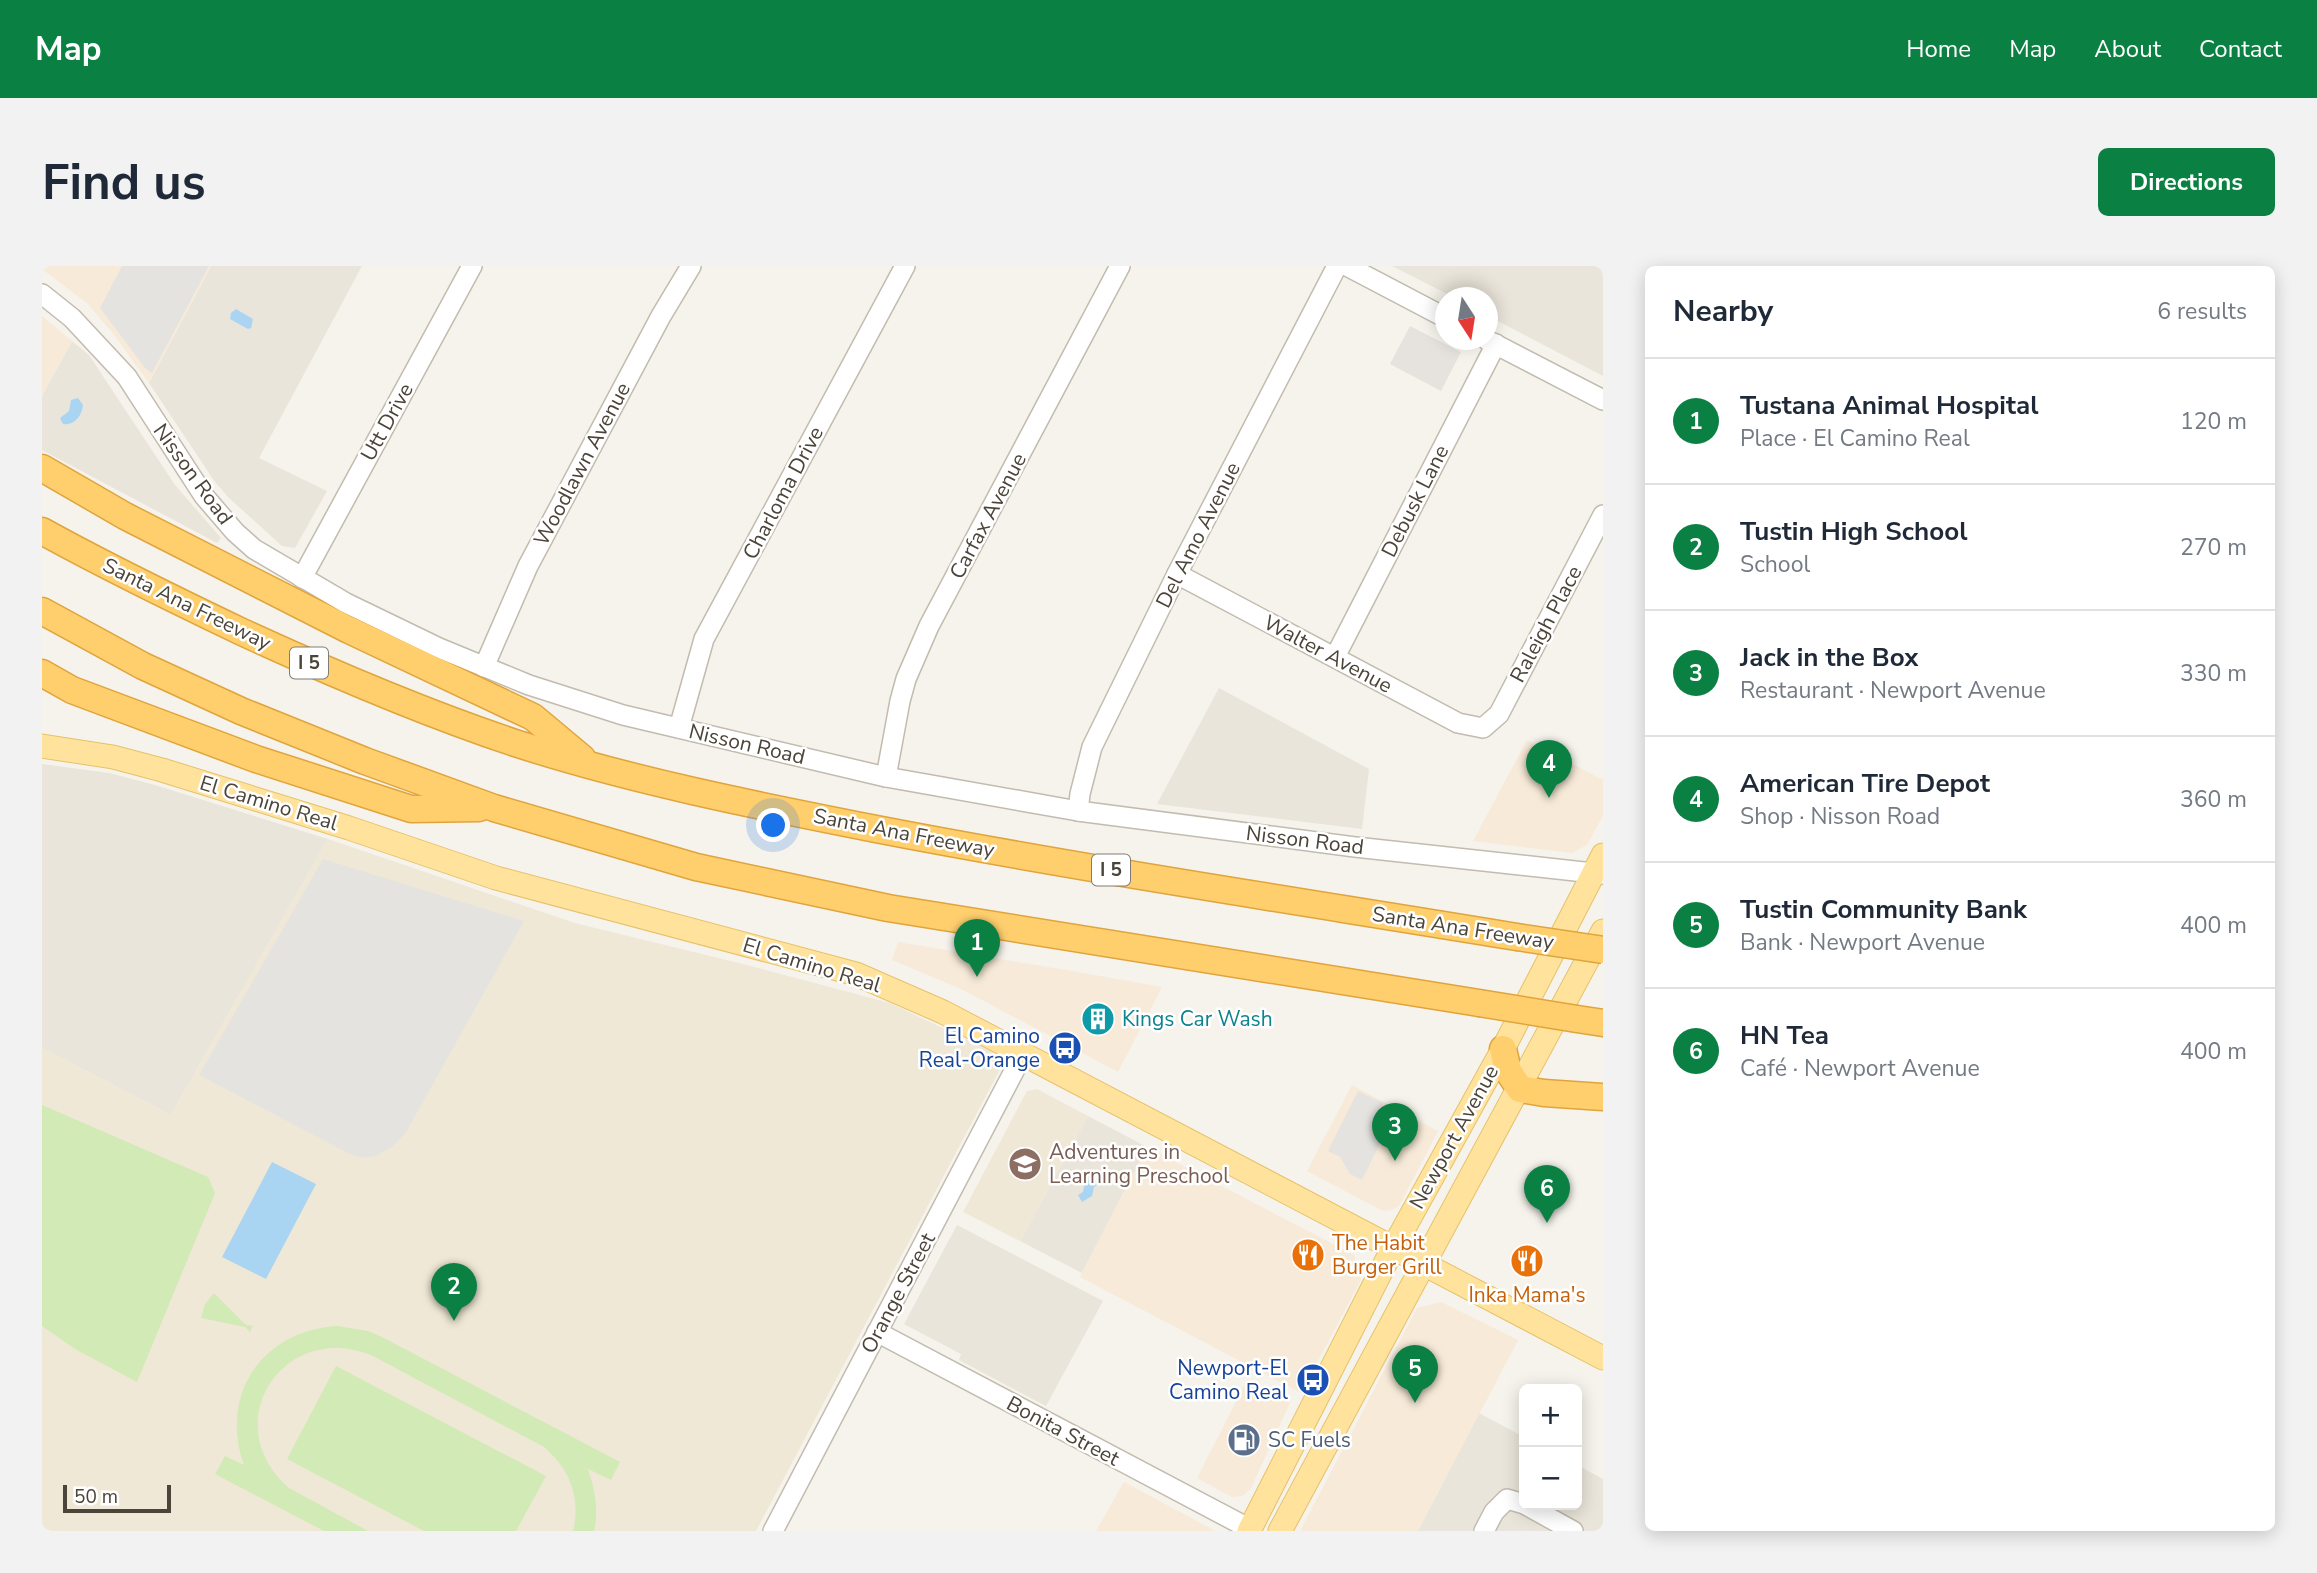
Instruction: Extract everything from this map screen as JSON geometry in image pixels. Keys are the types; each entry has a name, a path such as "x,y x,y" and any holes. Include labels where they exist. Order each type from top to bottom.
{"highway":[{"path":"42,468 124,516 349,630 533,717 589,764"},
{"name":"Santa Ana Freeway","path":"42,531 188,606 309,663 415,707 515,743 589,764 705,795 956,844 1603,950"},
{"path":"42,611 143,666 241,711 365,761 494,808 696,867 901,910 1603,1023"},
{"path":"42,673 72,690 256,759 411,809 494,808"},
{"path":"1503,1049 1508,1071 1520,1089 1603,1097"}],"main road":[{"name":"El Camino Real","path":"42,747 113,757 162,770 349,828 496,878 856,974 943,1012 1603,1358"},
{"name":"Newport Avenue","path":"1249,1530 1393,1248 1600,867"},
{"name":"Newport Avenue","path":"1280,1531 1520,1089 1603,930"},
{"path":"1309,1412 1337,1426"}],"street":[{"name":"Utt Drive","path":"303,578 472,266"},
{"name":"Woodlawn Avenue","path":"484,667 528,566 661,316 691,266"},
{"name":"Charloma Drive","path":"679,729 704,639 905,266"},
{"name":"Carfax Avenue","path":"886,777 906,679 929,626 1120,266"},
{"name":"Del Amo Avenue","path":"1078,811 1092,747 1177,574 1338,266"},
{"path":"1347,266 1435,312"},
{"name":"Nisson Road","path":"42,294 72,318 127,377 190,477 235,532 254,549 346,603 484,667 623,715 886,777 1078,811 1355,847 1600,867"},
{"path":"1498,346 1603,400"},
{"name":"Debusk Lane","path":"1335,657 1487,350"},
{"name":"Raleigh Place","path":"1483,728 1499,714 1603,515"},
{"name":"Walter Avenue","path":"1177,574 1458,723 1483,728"},
{"name":"Orange Street","path":"773,1531 1023,1054"},
{"name":"Bonita Street","path":"877,1332 1249,1530"},
{"path":"1484,1531 1494,1512 1519,1503"},
{"path":"1532,1510 1573,1531"}],"shaded area":[{"path":"42,266 211,266 149,383 88,304 42,269"},
{"path":"122,266 209,266 152,373 145,368 100,308"},
{"path":"211,266 362,266 259,458 327,491 295,548 282,546 228,497 215,482 149,383"},
{"path":"1392,266 1603,266 1603,376 1498,321 1498,287 1435,288"},
{"path":"42,316 72,341 42,396"},
{"path":"1410,326 1435,339 1435,350 1461,352 1441,391 1390,364"},
{"path":"72,341 89,355 175,485 221,538 217,543 42,450 42,396"},
{"path":"1219,688 1369,769 1362,829 1157,804"},
{"path":"1527,740 1603,780 1603,816 1587,845 1572,853 1473,841"},
{"path":"42,764 109,773 155,785 328,839 171,1115 42,1048"},
{"path":"328,839 575,923 890,1003 1006,1058 756,1531 49,1531 42,1527 42,1048 171,1115"},
{"path":"323,859 524,921 405,1134 393,1146 376,1156 361,1158 350,1154 199,1075"},
{"path":"898,942 1162,987 1118,1072 963,990 892,960"},
{"path":"1352,1085 1438,1131 1399,1206 1391,1210 1383,1211 1307,1171"},
{"name":"Adventures in Learning Preschool","path":"1037,1089 1088,1116 1020,1241 963,1212 1027,1091"},
{"path":"1358,1091 1383,1103 1374,1120 1388,1127 1362,1180 1350,1174 1340,1157 1328,1151"},
{"path":"1088,1116 1147,1147 1082,1273 1020,1241"},
{"path":"1147,1147 1354,1255 1361,1280 1301,1393 1080,1277"},
{"path":"957,1225 1103,1301 1046,1406 959,1360 961,1354 904,1324"},
{"path":"1441,1302 1518,1340 1418,1531 1300,1531 1417,1308"},
{"name":"SC Fuels","path":"1247,1380 1290,1403 1250,1490 1242,1496 1232,1497 1197,1478"},
{"path":"1479,1413 1519,1434 1519,1510 1582,1510 1582,1468 1603,1479 1603,1531 1418,1531"},
{"path":"1124,1482 1212,1529 1214,1531 1096,1531"}],"green space":[{"path":"42,1105 208,1177 215,1193 137,1382 75,1349 42,1326"},
{"path":"214,1293 246,1325 253,1326 250,1332 245,1327 201,1318 205,1304"},
{"path":"337,1326 368,1331 382,1337 620,1462 611,1480 588,1469 596,1500 594,1531 573,1531 576,1507 571,1485 561,1465 544,1447 373,1356 341,1348 312,1352 288,1364 270,1384 260,1408 258,1435 268,1462 289,1488 368,1531 324,1531 215,1474 225,1456 244,1465 238,1439 237,1414 243,1391 253,1371 268,1353 287,1340 310,1330"},
{"path":"336,1366 546,1476 516,1531 424,1531 287,1459"}],"water":[{"path":"236,309 253,319 251,328 248,329 230,319 231,313"},
{"path":"78,398 83,405 79,416 74,422 63,424 60,418 69,411 71,400"},
{"path":"272,1162 316,1184 266,1279 222,1257"},
{"path":"1094,1178 1098,1184 1094,1187 1092,1196 1082,1202 1078,1195 1083,1192 1085,1181"}],"place":[{"name":"American Tire Depot","path":"1549,798"},
{"name":"Tustana Animal Hospital","path":"977,977"},
{"name":"Kings Car Wash","path":"1098,1019"},
{"name":"El Camino Real-Orange","path":"1065,1048"},
{"name":"Jack in the Box","path":"1395,1161"},
{"name":"Adventures in Learning Preschool","path":"1025,1164"},
{"name":"HN Tea","path":"1547,1223"},
{"name":"The Habit Burger Grill","path":"1308,1255"},
{"name":"Inka Mama's","path":"1527,1261"},
{"name":"Tustin High School","path":"454,1321"},
{"name":"Newport-El Camino Real","path":"1313,1380"},
{"name":"Tustin Community Bank","path":"1415,1403"},
{"name":"SC Fuels","path":"1244,1440"}]}
